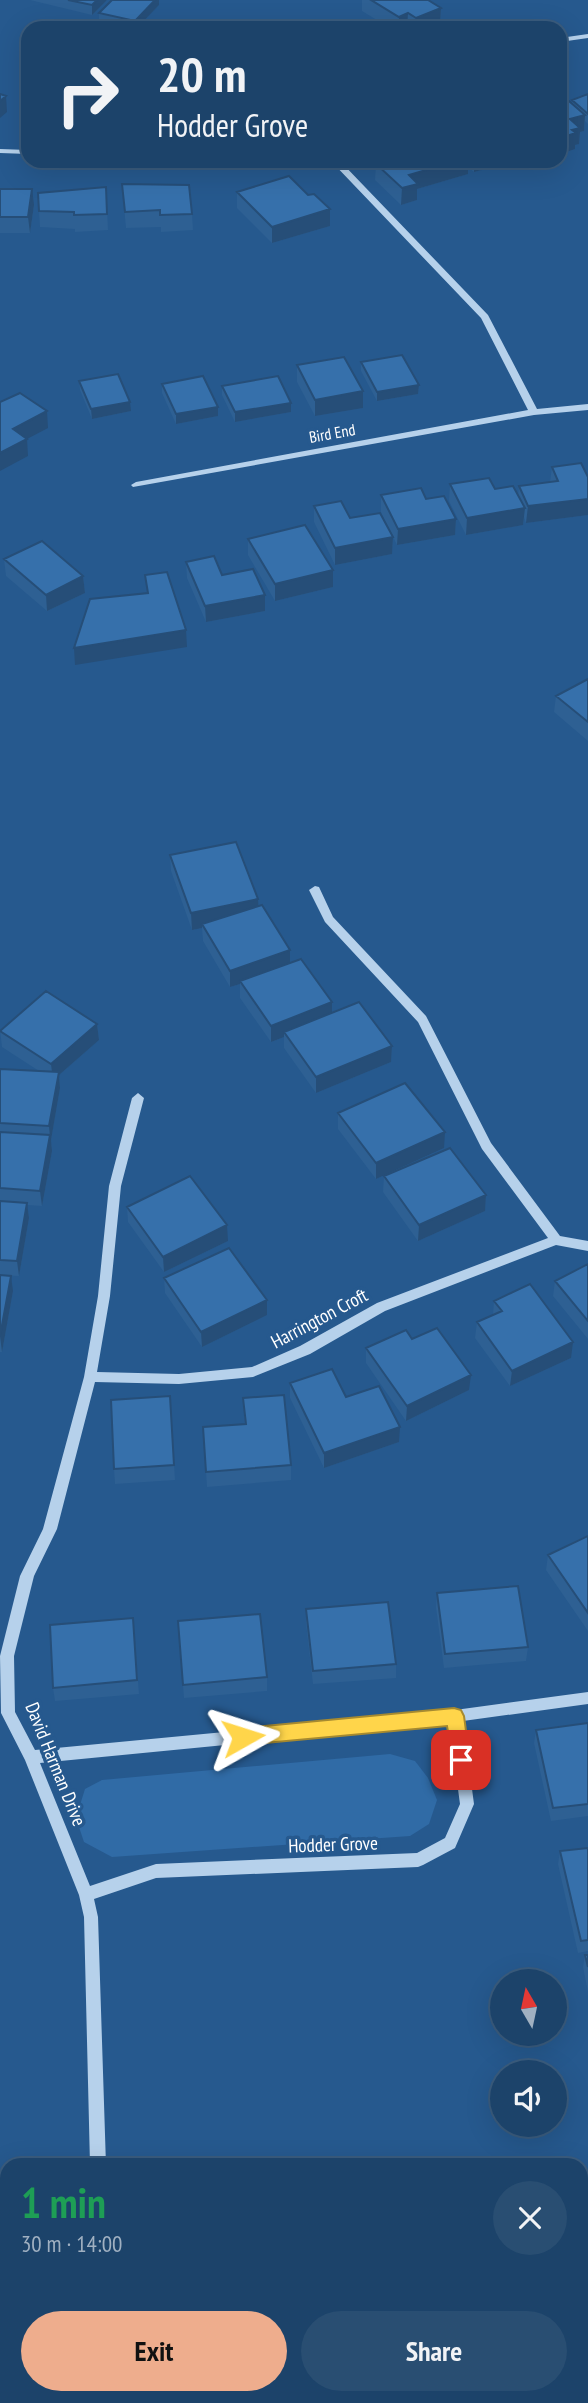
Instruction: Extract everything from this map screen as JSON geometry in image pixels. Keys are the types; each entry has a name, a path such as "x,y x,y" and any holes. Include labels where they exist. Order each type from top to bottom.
{"street":[{"path":"567,39 588,36"},
{"path":"0,151 21,152"},
{"path":"342,168 485,317 534,412"},
{"name":"Bird End","path":"136,485 534,412 588,407"},
{"path":"315,890 329,919 422,1019 485,1146 556,1240 588,1246"},
{"name":"David Harman Drive","path":"98,2158 91,1916 86,1895 31,1757 8,1713 7,1656 27,1576 50,1528 90,1377 104,1296 115,1186 138,1098"},
{"name":"Harrington Croft","path":"90,1377 179,1379 253,1372 304,1350 381,1307 556,1240"},
{"path":"31,1757 454,1716 588,1698"},
{"name":"Hodder Grove","path":"86,1895 156,1871 418,1860 450,1843 467,1804 454,1716"}],"shaded area":[{"path":"390,1754 415,1761 428,1778 437,1800 429,1824 410,1836 112,1857 84,1842 76,1818 85,1789 102,1780"}],"building":[{"path":"68,0 97,0 92,5"},
{"path":"112,0 155,0 135,21 99,13"},
{"path":"371,0 428,0 441,8 416,18 408,13 399,17"},
{"path":"588,94 588,114 572,100"},
{"path":"567,99 585,115 570,119 580,128 572,130 576,133 567,136"},
{"path":"380,168 433,168 409,175 418,184 402,188"},
{"path":"289,176 308,195 314,194 330,209 272,227 237,192"},
{"path":"122,184 189,185 192,214 160,215 160,210 125,212"},
{"path":"106,187 107,214 74,215 74,212 39,211 38,193"},
{"path":"0,189 32,189 28,217 0,217"},
{"path":"402,355 419,385 377,392 361,362"},
{"path":"344,357 363,391 315,400 297,365"},
{"path":"118,374 130,402 91,409 79,381"},
{"path":"203,376 218,407 176,414 162,384"},
{"path":"278,376 291,403 235,412 222,386"},
{"path":"20,393 47,411 13,429 27,439 0,453 0,402"},
{"path":"581,463 588,477 588,499 528,506 519,486 558,481 552,467"},
{"path":"489,478 495,489 513,486 525,508 467,518 450,484"},
{"path":"421,488 426,499 444,496 456,519 398,529 381,495"},
{"path":"341,501 350,518 380,513 393,537 335,548 314,506"},
{"path":"305,525 333,570 275,584 248,539"},
{"path":"42,541 83,576 46,595 4,559"},
{"path":"214,556 222,575 253,569 265,595 205,606 186,562"},
{"path":"167,572 186,630 74,648 90,599 148,593 145,575"},
{"path":"588,679 588,722 556,696"},
{"path":"236,842 258,899 191,913 170,855"},
{"path":"262,905 290,950 230,971 202,924"},
{"path":"301,959 332,1002 271,1026 240,981"},
{"path":"46,991 97,1024 51,1064 0,1031"},
{"path":"359,1002 392,1046 316,1077 284,1032"},
{"path":"0,1069 59,1072 49,1126 0,1123"},
{"path":"405,1083 445,1132 376,1163 338,1113"},
{"path":"0,1132 50,1135 40,1191 0,1188"},
{"path":"450,1148 486,1195 419,1225 384,1176"},
{"path":"190,1176 227,1225 163,1257 127,1207"},
{"path":"0,1201 27,1203 17,1261 0,1260"},
{"path":"229,1248 267,1300 201,1332 164,1278"},
{"path":"588,1264 588,1321 555,1281"},
{"path":"0,1275 11,1276 0,1336"},
{"path":"530,1284 573,1342 512,1371 477,1322 502,1311 494,1301"},
{"path":"437,1328 471,1375 407,1406 366,1348 406,1330 412,1339"},
{"path":"332,1369 346,1397 379,1386 400,1427 324,1453 290,1383"},
{"path":"284,1395 291,1465 206,1472 203,1427 246,1424 243,1398"},
{"path":"170,1396 174,1465 114,1469 111,1400"},
{"path":"588,1536 588,1613 548,1555"},
{"path":"518,1586 528,1647 445,1654 437,1593"},
{"path":"388,1602 396,1664 313,1671 306,1609"},
{"path":"260,1614 267,1677 183,1685 178,1621"},
{"path":"133,1618 137,1680 53,1688 50,1625"},
{"path":"588,1723 588,1804 553,1808 536,1730"},
{"path":"588,1848 588,1940 581,1941 560,1851"}],"route":[{"path":"243,1737 454,1716 461,1760"}]}
